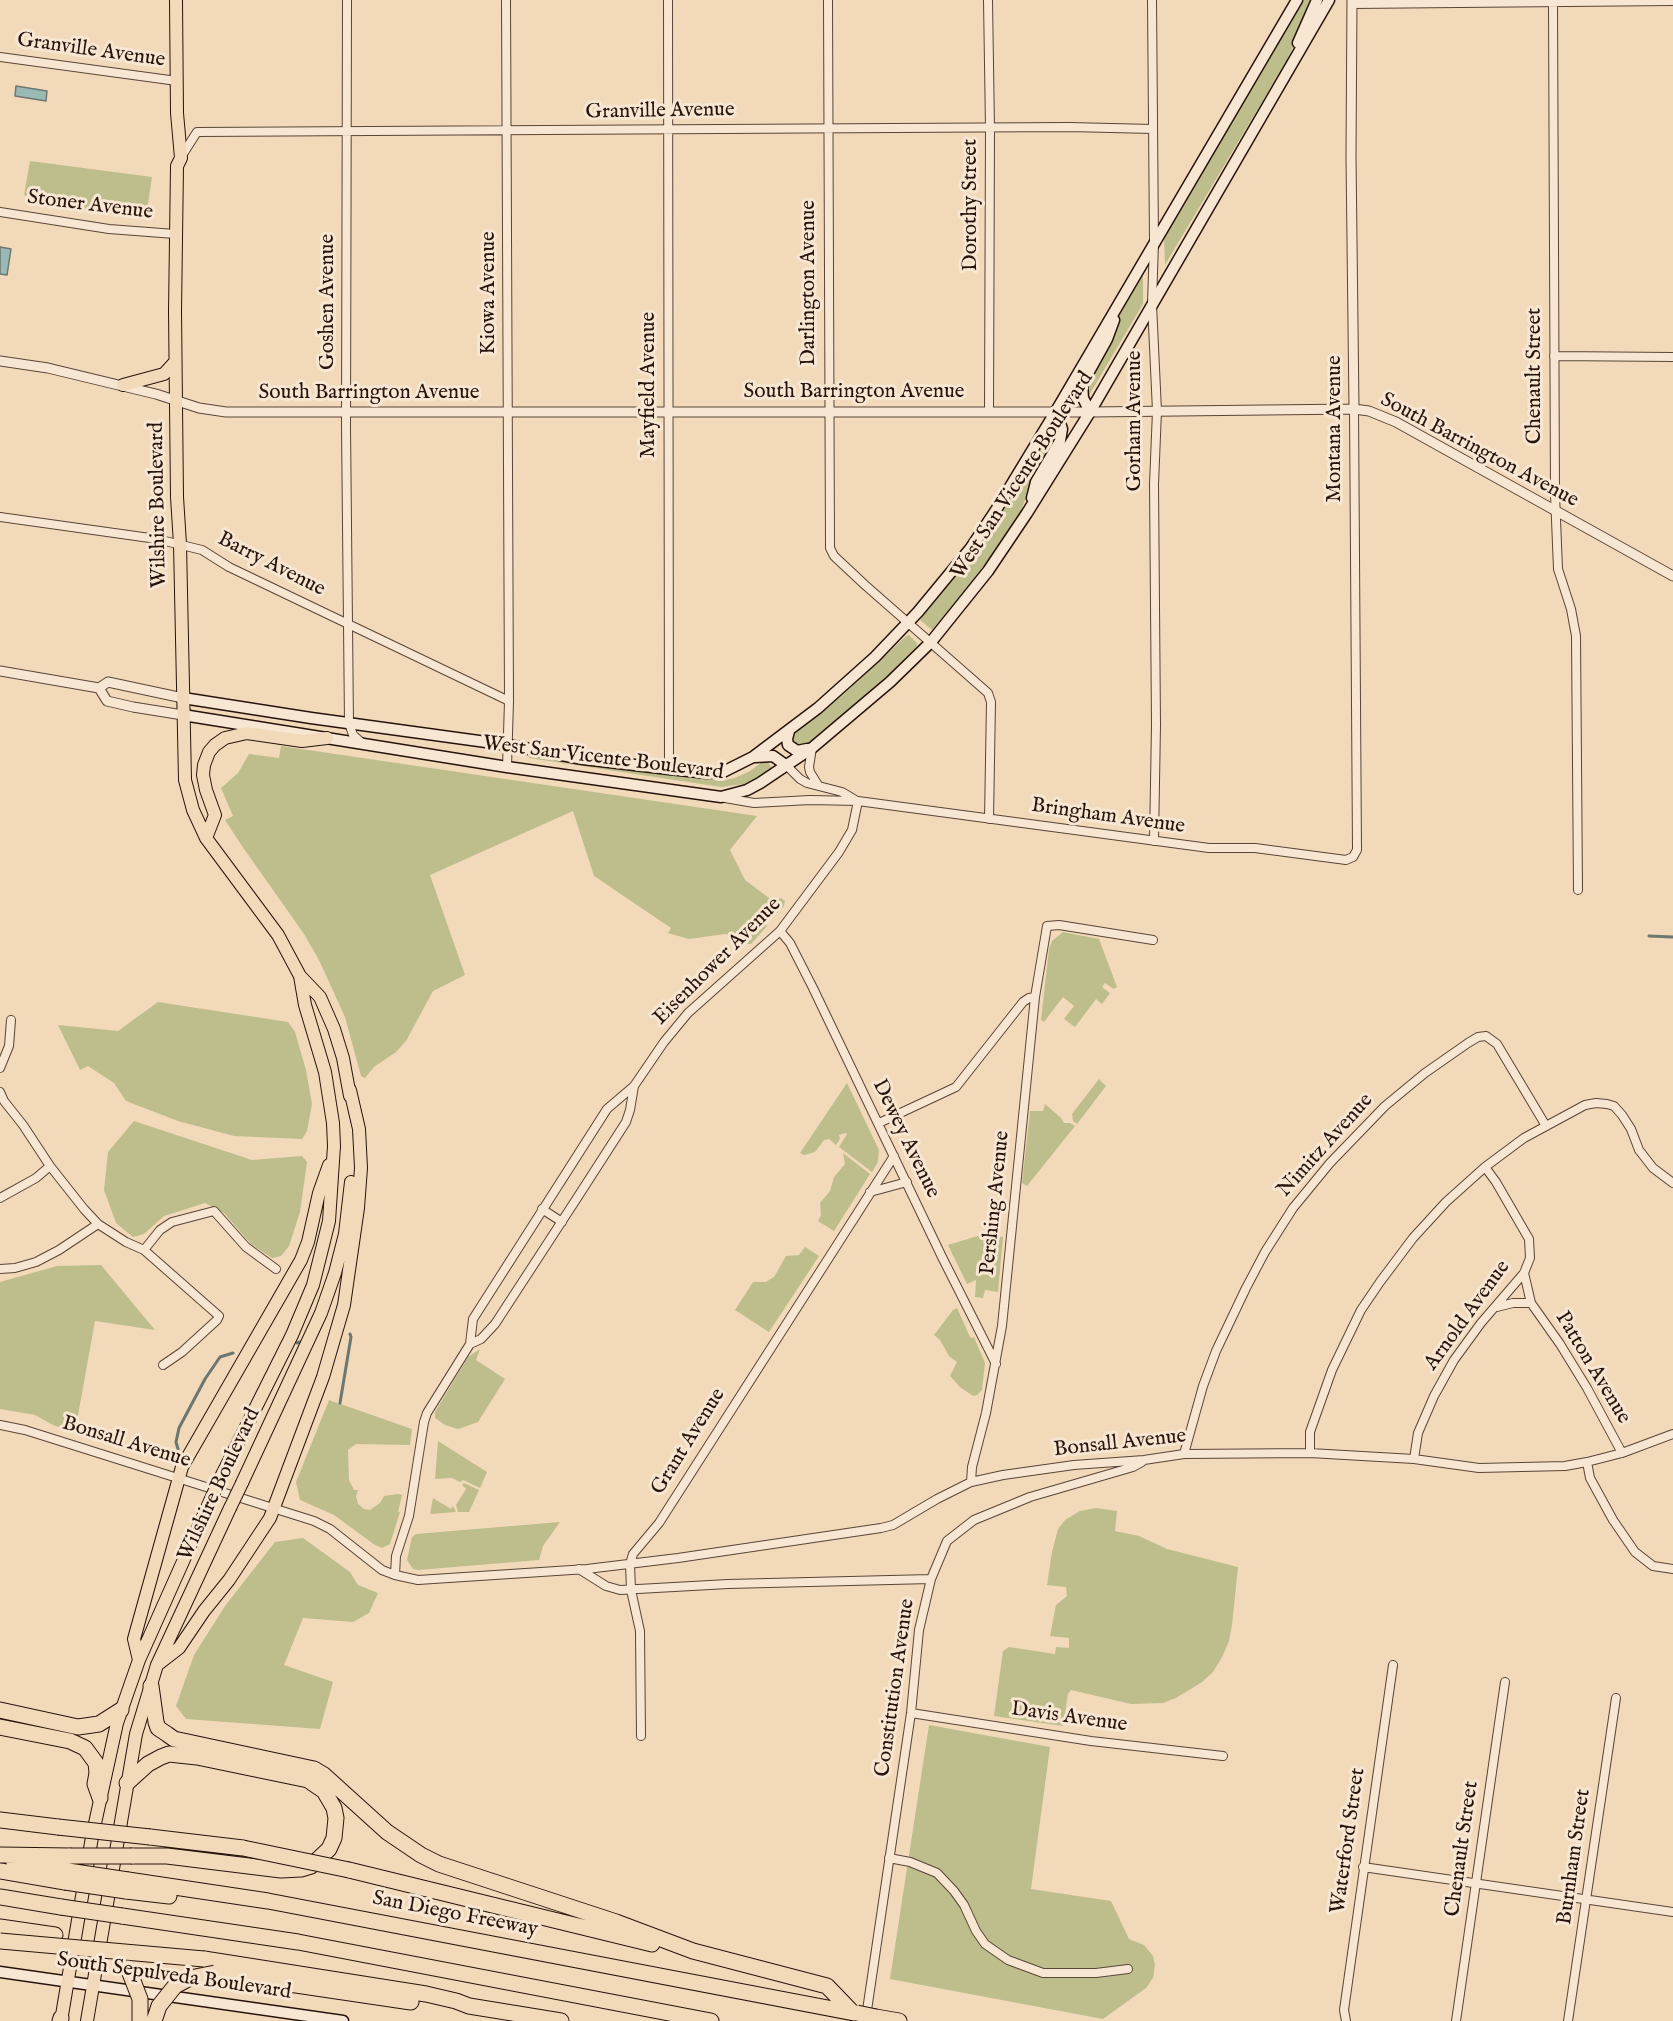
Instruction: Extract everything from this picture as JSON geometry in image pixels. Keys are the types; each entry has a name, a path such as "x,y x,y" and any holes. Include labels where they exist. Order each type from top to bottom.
{"highway":[{"path":"151,1686 158,1728 174,1738 314,1769 332,1782 387,1832 412,1850 439,1864 616,1922 693,1951 827,1986 859,2017"},
{"path":"0,1710 78,1727 99,1724 121,1710"},
{"path":"0,1726 70,1741 85,1748 96,1762 95,1784 100,1797"},
{"path":"0,1871 68,1870 132,1856 167,1856 281,1870 301,1869 311,1866 329,1849 334,1838 336,1818 334,1808 324,1791 308,1780 197,1757 169,1754 148,1764 127,1784"},
{"path":"0,1820 243,1848 349,1870 679,1950 693,1951"},
{"path":"0,1855 68,1870"},
{"name":"San Diego Freeway","path":"0,1861 68,1870 127,1885 291,1905 859,2017 899,2021"},
{"path":"2,1896 61,1907 298,1942 711,2021"},
{"path":"0,1927 55,1935 95,1944 116,1956 128,1968 140,1999 140,2021"},
{"path":"0,1941 204,1959 426,1994 469,2007"},
{"path":"154,2021 159,2006 175,1986 190,1978 215,1973 453,2008 469,2007 561,2021"}],"main road":[{"name":"Wilshire Boulevard","path":"87,2021 136,1734 158,1665 312,1332 335,1273 345,1234 353,1156 350,1090 334,1029 320,997 300,976 278,935 206,838 193,810 185,780 175,362 177,166 181,158 177,114 176,0"},
{"name":"West San Vicente Boulevard","path":"183,698 508,745 583,759 669,769 708,773 723,772 753,757 848,683 909,623 970,549 1056,411 1297,0"},
{"path":"1290,66 1300,35 1317,0"},
{"name":"West San Vicente Boulevard","path":"183,715 507,767 721,797 747,790 787,766 860,709 931,642 988,571 1090,412 1329,0"},
{"path":"1090,412 1083,398 1082,384 1107,339 1124,292"},
{"path":"123,386 164,374 175,362"},
{"path":"1027,513 1036,482 1060,441 1062,429 1056,411"},
{"path":"789,731 787,739 792,749 796,751 812,748"},
{"path":"206,838 215,815 206,790 203,776 204,765 215,745 225,738 247,733 302,741 327,738"},
{"path":"753,757 773,756 787,766"},
{"name":"Wilshire Boulevard","path":"61,2020 100,1797 121,1710 139,1660 210,1501 292,1335 313,1285 329,1221 334,1153 333,1123 325,1072 300,976"},
{"path":"158,1665 179,1648 229,1580 274,1509 323,1377 344,1305 358,1208 361,1168 359,1130 350,1090"},
{"path":"139,1660 135,1639 183,1465 301,1260 314,1222 319,1193 334,1153"},
{"name":"South Sepulveda Boulevard","path":"0,1972 344,2021"}],"street":[{"name":"Goshen Avenue","path":"347,0 349,723"},
{"name":"Kiowa Avenue","path":"506,0 509,701 507,767"},
{"name":"Mayfield Avenue","path":"668,0 669,769"},
{"name":"Darlington Avenue","path":"828,0 830,548 831,552 988,693 991,702 989,819"},
{"name":"Dorothy Street","path":"988,0 989,411"},
{"name":"Gorham Avenue","path":"1152,0 1154,242 1152,304 1156,411 1154,841"},
{"path":"1352,2 1673,1"},
{"name":"Montana Avenue","path":"1352,2 1356,850 1353,857"},
{"name":"Chenault Street","path":"1553,3 1556,512 1558,569 1571,609 1576,636 1578,890"},
{"name":"Granville Avenue","path":"0,57 177,81"},
{"name":"Granville Avenue","path":"181,158 197,132 1069,127 1153,129"},
{"name":"Stoner Avenue","path":"0,212 109,230 175,234"},
{"path":"1554,356 1673,357"},
{"name":"South Barrington Avenue","path":"0,361 48,368 156,394 176,402 226,412 1090,412 1354,409 1369,411 1396,422 1673,576"},
{"name":"Barry Avenue","path":"0,517 180,544 202,550 229,567 509,701"},
{"path":"0,671 99,688 108,682 183,698"},
{"path":"99,688 107,701 183,715"},
{"path":"349,723 353,735 362,743"},
{"path":"812,748 809,766 818,785"},
{"name":"Bringham Avenue","path":"787,766 807,783 842,792 858,801"},
{"name":"Bringham Avenue","path":"721,797 754,802 858,801 1209,848 1255,848 1346,860 1353,857"},
{"name":"Eisenhower Avenue","path":"394,1575 396,1556 409,1516 424,1422 427,1413 470,1344 473,1320 607,1109 634,1086 664,1042 688,1013 780,931 844,845 852,830 858,801"},
{"name":"Pershing Avenue","path":"971,1482 973,1462 986,1413 1002,1326 1035,998 1047,926 1059,925 1153,940"},
{"name":"Dewey Avenue","path":"780,931 790,943 813,988 996,1364"},
{"path":"879,1123 956,1087 1023,1002 1029,998 1035,998"},
{"path":"0,1068 9,1047 11,1020"},
{"name":"Nimitz Avenue","path":"1184,1454 1203,1386 1216,1351 1265,1252 1293,1208 1316,1179 1385,1106 1425,1073 1468,1043 1478,1037 1486,1036 1497,1044 1546,1126"},
{"name":"Eisenhower Avenue","path":"470,1344 481,1339 495,1324 626,1122 634,1086"},
{"path":"0,1092 50,1166 98,1224 126,1242 144,1250 219,1316 182,1352 163,1365"},
{"path":"1310,1453 1310,1432 1324,1389 1361,1310 1390,1267 1421,1229 1446,1202 1485,1167 1524,1138 1586,1105 1596,1103 1614,1106 1631,1130 1639,1150 1653,1168 1673,1183"},
{"name":"Grant Avenue","path":"630,1564 633,1554 659,1523 894,1156"},
{"path":"0,1198 36,1178 50,1166"},
{"name":"Arnold Avenue","path":"1414,1459 1418,1433 1434,1396 1454,1360 1524,1273 1530,1258 1529,1239 1485,1167"},
{"path":"870,1192 907,1182"},
{"path":"542,1209 562,1222"},
{"path":"144,1250 160,1230 172,1222 214,1211 246,1247 276,1269"},
{"path":"0,1269 15,1268 36,1262 98,1224"},
{"name":"Patton Avenue","path":"1524,1273 1531,1303 1587,1388 1622,1452"},
{"name":"Patton Avenue","path":"1496,1307 1513,1303 1531,1303"},
{"name":"Bonsall Avenue","path":"0,1425 25,1430 322,1524 369,1561 394,1575 418,1580 630,1564 881,1528 893,1525 971,1482 1003,1475 1074,1466 1184,1454 1310,1453 1414,1459 1479,1468 1565,1466 1622,1452 1673,1434"},
{"name":"Constitution Avenue","path":"859,2017 889,1858 911,1713 919,1630 931,1579 947,1541 974,1520 1030,1497 1133,1467 1144,1460"},
{"path":"1587,1462 1590,1478 1613,1520 1635,1552 1653,1566 1673,1569"},
{"path":"630,1564 631,1590 640,1631 641,1736"},
{"path":"579,1569 606,1586 620,1590 728,1584 931,1579"},
{"name":"Waterford Street","path":"1346,2021 1344,2010 1393,1665"},
{"name":"Chenault Street","path":"1456,2021 1505,1682"},
{"name":"Burnham Street","path":"1568,2021 1616,1698"},
{"name":"Davis Avenue","path":"911,1713 1090,1741 1223,1756"},
{"path":"889,1858 910,1862 937,1873 964,1905 985,1944 1008,1960 1043,1973 1096,1973 1128,1969"},
{"path":"1363,1867 1673,1912"}],"green space":[{"path":"1304,0 1314,0 1287,60 1165,265 1164,237"},
{"path":"30,161 152,177 147,210 149,213 143,218 28,202 29,196 24,195"},
{"path":"1143,276 1143,304 1086,397 1086,380 1123,308"},
{"path":"1056,423 1058,434 1031,485 1020,513 962,595 932,630 920,620 976,551"},
{"path":"909,635 917,646 884,679 844,715 804,746 792,744 792,734 844,694"},
{"path":"281,746 757,816 730,850 745,880 773,901 781,898 785,901 784,906 777,913 771,910 764,922 767,926 751,944 745,944 734,936 725,934 689,939 668,933 671,928 594,876 573,811 430,875 465,975 433,991 406,1041 396,1052 374,1067 365,1078 361,1076 345,1017 319,960 304,934 225,820 233,816 221,788 238,773 249,754 279,758"},
{"path":"530,754 720,781 735,778 750,771 766,759 772,768 762,776 744,784 721,787 529,758"},
{"path":"1063,932 1099,939 1117,987 1114,989 1105,983 1102,987 1110,993 1102,1004 1096,999 1075,1027 1064,1019 1074,1006 1063,997 1044,1022 1041,1020 1049,949 1052,941"},
{"path":"158,1002 288,1022 295,1032 306,1070 312,1104 307,1131 302,1139 234,1136 178,1121 126,1101 114,1083 88,1066 80,1070 58,1025 118,1031"},
{"path":"1099,1079 1106,1086 1077,1124 1073,1121 1072,1114"},
{"path":"847,1083 879,1150 878,1162 872,1172 839,1147 846,1133 839,1135 840,1139 836,1145 829,1139 824,1140 815,1152 804,1155 800,1153"},
{"path":"1045,1104 1064,1123 1075,1126 1027,1186 1022,1183 1030,1111 1043,1111"},
{"path":"134,1121 252,1160 302,1156 307,1162 300,1212 289,1246 281,1256 272,1258 251,1244 224,1213 205,1203 164,1216 144,1234 133,1237 116,1223 104,1190 108,1152"},
{"path":"843,1153 870,1174 834,1231 818,1221 821,1215 820,1203 830,1191 834,1177 845,1164"},
{"path":"981,1235 1003,1237 998,1292 985,1290 983,1298 975,1297 976,1280 967,1284 948,1245"},
{"path":"805,1247 819,1256 769,1332 735,1310 753,1282 766,1282 774,1277 786,1256 799,1255"},
{"path":"101,1265 155,1330 95,1321 75,1432 53,1425 35,1415 0,1409 0,1282 57,1266"},
{"path":"957,1308 970,1337 974,1337 985,1363 982,1390 973,1396 950,1376 957,1362 949,1356 940,1340 934,1335"},
{"path":"480,1349 476,1360 505,1379 478,1422 458,1429 445,1425 435,1418 435,1412 468,1357"},
{"path":"329,1400 412,1429 410,1445 356,1444 348,1450 349,1480 354,1490 358,1490 356,1496 358,1504 364,1509 370,1510 380,1503 384,1496 402,1495 398,1512 400,1512 390,1544 382,1548 334,1515 300,1500 296,1482"},
{"path":"438,1441 487,1472 480,1488 463,1480 460,1482 452,1478 435,1479"},
{"path":"464,1483 479,1490 469,1512 458,1512 456,1505 466,1489 462,1485"},
{"path":"433,1498 451,1509 453,1506 456,1512 430,1514"},
{"path":"1096,1508 1117,1511 1115,1531 1139,1536 1167,1549 1238,1567 1232,1625 1229,1641 1222,1657 1213,1672 1202,1682 1163,1703 1131,1704 1071,1690 1068,1694 1063,1726 994,1716 1003,1651 1009,1647 1055,1654 1056,1647 1069,1648 1069,1638 1050,1636 1056,1605 1067,1596 1066,1587 1047,1585 1052,1552 1058,1529 1065,1520 1080,1511"},
{"path":"560,1522 543,1546 539,1560 418,1570 413,1569 407,1560 412,1537 416,1534"},
{"path":"303,1538 350,1572 358,1585 378,1593 369,1613 353,1622 303,1618 284,1665 333,1682 320,1729 186,1719 176,1706 194,1655 225,1606 275,1542"},
{"path":"929,1725 1050,1747 1031,1889 1111,1901 1129,1939 1144,1945 1153,1956 1155,1965 1153,1978 1146,1988 1103,2019 890,1979"}],"water":[{"path":"16,86 47,91 46,101 15,96"},
{"path":"0,247 11,249 7,275 0,274"}],"waterway":[{"path":"1649,936 1673,937"},
{"path":"340,1403 350,1334"},
{"path":"178,1449 176,1442 179,1428 205,1379 220,1357 233,1353"}]}
